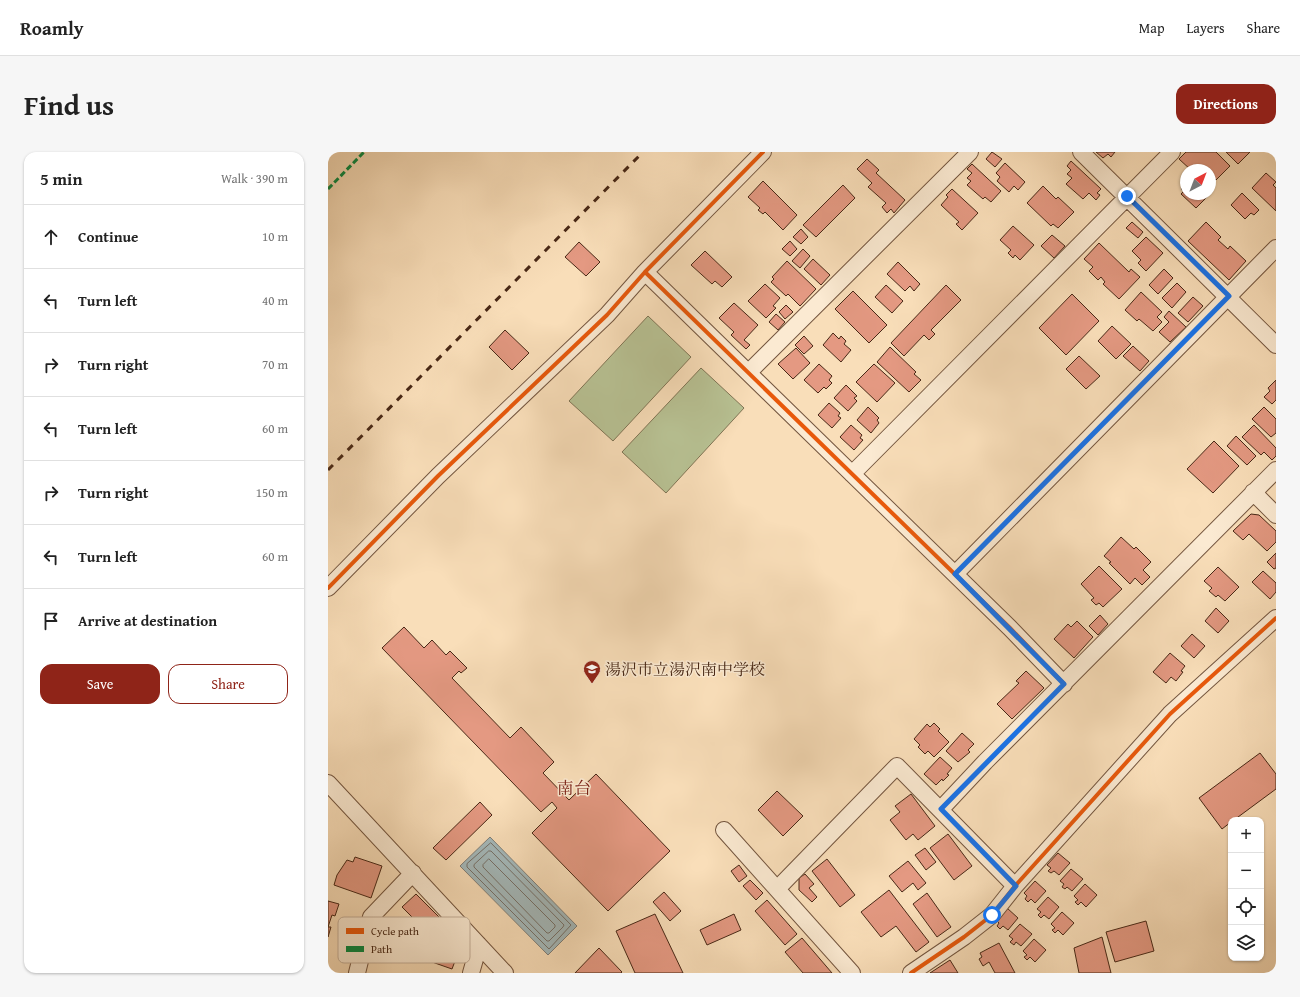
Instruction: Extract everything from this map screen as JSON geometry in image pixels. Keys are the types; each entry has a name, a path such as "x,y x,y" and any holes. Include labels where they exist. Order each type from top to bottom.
{"street":[{"path":"328,588 438,476 607,315 645,272 763,152"},
{"path":"749,372 970,152"},
{"path":"1081,152 1229,296 1276,345"},
{"path":"852,474 1172,152"},
{"path":"955,574 1276,248"},
{"path":"645,272 955,574 1064,684"},
{"path":"941,809 1276,470"},
{"path":"1254,492 1276,515"},
{"path":"911,973 964,937 992,915 1016,886 1170,714 1276,618"},
{"path":"777,889 897,766 1016,886"},
{"path":"328,784 453,917"},
{"path":"724,830 852,973"},
{"path":"371,917 413,873"},
{"path":"470,935 505,973"},
{"path":"471,973 479,945"},
{"path":"357,973 360,963"}],"green space":[{"path":"648,316 691,357 613,441 569,401"},
{"path":"701,368 744,408 666,493 622,452"}],"water":[{"path":"490,837 577,926 548,955 460,866"}],"building":[{"path":"992,152 1002,159 995,167 986,159"},
{"path":"1096,152 1115,152 1111,157 1108,154 1103,158"},
{"path":"1186,152 1216,152 1230,166 1216,180 1216,164 1184,164 1179,159"},
{"path":"1226,152 1250,152 1238,164"},
{"path":"867,159 879,170 876,173 905,200 894,213 891,209 887,213 882,207 886,203 868,187 872,183 857,169"},
{"path":"1071,161 1101,189 1097,193 1100,195 1096,200 1089,193 1083,199 1066,184 1072,178 1067,174 1071,170 1067,166"},
{"path":"1005,163 1025,182 1018,190 1014,186 1009,192 997,181 1000,177 996,173"},
{"path":"972,164 1001,191 991,202 985,197 983,199 967,185 971,181 967,178 972,173 967,169"},
{"path":"1266,173 1276,182 1273,185 1276,188 1276,211 1252,188"},
{"path":"763,181 797,215 783,230 765,212 763,214 758,210 760,208 748,197"},
{"path":"843,185 855,198 816,237 803,225"},
{"path":"1043,186 1056,199 1058,197 1074,212 1058,228 1053,224 1051,226 1027,203"},
{"path":"952,189 978,213 962,230 956,224 959,222 941,205 948,197 946,195"},
{"path":"1242,193 1259,210 1254,215 1251,213 1245,219 1231,205"},
{"path":"1187,200 1204,200 1196,208"},
{"path":"1132,222 1143,232 1138,238 1126,228"},
{"path":"1206,222 1221,237 1218,240 1228,249 1230,246 1246,261 1229,280 1188,241"},
{"path":"1013,226 1034,245 1020,260 1015,255 1013,258 1008,253 1011,250 1000,240"},
{"path":"801,229 808,237 801,244 793,237"},
{"path":"1052,235 1065,246 1054,258 1041,246"},
{"path":"1146,237 1163,253 1146,271 1138,263 1141,260 1132,251"},
{"path":"790,241 797,249 790,256 782,249"},
{"path":"579,242 600,262 586,276 565,257"},
{"path":"1099,243 1129,272 1131,269 1140,277 1119,299 1103,284 1105,282 1101,277 1098,280 1089,271 1093,267 1084,259"},
{"path":"803,249 810,256 800,268 792,261"},
{"path":"705,251 732,277 722,287 715,281 712,284 691,265"},
{"path":"813,259 830,275 821,285 804,269"},
{"path":"787,261 816,289 800,306 788,294 786,296 771,282 774,279 772,277"},
{"path":"898,262 920,284 914,291 910,286 905,291 887,274"},
{"path":"1164,269 1173,278 1158,294 1149,285"},
{"path":"1177,283 1186,292 1172,308 1162,298"},
{"path":"765,284 780,298 773,306 776,308 766,318 748,301"},
{"path":"886,285 903,301 892,313 875,297"},
{"path":"946,285 961,300 931,330 935,334 929,340 924,335 904,356 891,343"},
{"path":"853,291 887,325 869,343 835,309"},
{"path":"1141,292 1162,312 1157,317 1162,322 1153,331 1139,319 1137,321 1125,310"},
{"path":"1072,294 1099,321 1066,355 1039,328"},
{"path":"1193,297 1203,306 1188,322 1178,313"},
{"path":"734,303 758,325 744,340 750,345 746,349 731,335 734,332 719,318"},
{"path":"786,305 793,312 785,319 779,312"},
{"path":"1169,311 1186,327 1170,342 1159,332 1169,322 1164,317"},
{"path":"776,314 785,322 778,330 769,322"},
{"path":"1112,326 1131,344 1116,359 1098,341"},
{"path":"505,330 529,353 512,370 489,347"},
{"path":"833,333 839,339 841,336 846,341 844,344 851,350 841,362 823,345"},
{"path":"804,336 813,346 804,354 795,345"},
{"path":"1133,346 1149,361 1140,371 1123,356"},
{"path":"890,347 916,372 914,374 921,380 909,392 877,362"},
{"path":"796,348 810,363 793,379 778,364"},
{"path":"1079,356 1100,376 1086,389 1066,369"},
{"path":"819,364 832,376 829,380 832,383 826,389 824,387 818,393 804,380"},
{"path":"874,364 895,383 877,402 856,382"},
{"path":"1276,380 1276,400 1272,404 1264,397 1270,391 1268,388"},
{"path":"846,385 857,396 854,398 857,401 848,411 834,398"},
{"path":"829,403 840,413 838,416 841,418 832,428 818,415"},
{"path":"868,407 879,418 877,420 879,423 871,433 857,420"},
{"path":"1264,407 1276,419 1276,433 1271,437 1252,419"},
{"path":"851,425 862,435 860,438 863,440 854,450 840,437"},
{"path":"1254,425 1276,448 1276,456 1272,460 1264,452 1261,455 1242,437"},
{"path":"1236,436 1256,456 1247,465 1227,446"},
{"path":"1214,441 1239,466 1213,493 1187,469"},
{"path":"1251,514 1259,515 1276,531 1276,542 1267,551 1249,534 1243,540 1233,531"},
{"path":"1121,537 1134,549 1136,547 1151,562 1143,570 1150,577 1142,585 1135,578 1130,584 1104,556"},
{"path":"1276,553 1276,568 1274,569 1267,562"},
{"path":"1099,566 1122,589 1103,607 1099,603 1096,605 1091,600 1094,598 1081,584"},
{"path":"1218,567 1239,587 1225,601 1218,595 1216,597 1209,591 1212,588 1204,581"},
{"path":"1263,571 1276,583 1276,592 1270,599 1252,582"},
{"path":"1216,608 1229,621 1218,633 1205,621"},
{"path":"1100,615 1108,624 1098,635 1089,626"},
{"path":"1077,621 1093,637 1074,658 1054,639 1068,624 1071,627"},
{"path":"404,627 424,648 432,640 446,655 450,651 467,668 461,673 459,671 452,678 510,738 521,727 554,762 543,773 569,800 596,774 670,851 608,911 532,833 557,808 552,802 541,812 382,648"},
{"path":"1192,634 1205,646 1194,658 1181,646"},
{"path":"1170,653 1185,666 1181,671 1183,672 1176,681 1171,677 1166,683 1153,672"},
{"path":"1026,671 1044,688 1012,719 997,704 1019,683 1016,681"},
{"path":"934,723 940,729 938,731 949,742 934,757 928,751 925,754 918,747 920,745 914,739 927,724 930,727"},
{"path":"962,733 974,744 968,750 970,752 958,762 946,751"},
{"path":"1260,753 1276,774 1276,789 1238,817 1228,817 1228,824 1222,829 1199,798"},
{"path":"940,757 952,768 947,774 949,775 936,785 924,774"},
{"path":"777,791 803,816 783,836 758,810"},
{"path":"911,794 935,826 918,840 913,834 906,840 890,820 900,812 895,806"},
{"path":"480,802 492,815 446,860 433,848"},
{"path":"948,834 972,866 954,880 930,848"},
{"path":"925,848 936,862 926,870 915,855"},
{"path":"1058,853 1070,863 1059,875 1054,871 1051,873 1048,871 1051,868 1047,865"},
{"path":"355,857 382,866 371,898 334,885 337,875 347,860 353,862"},
{"path":"827,859 855,895 840,907 812,871"},
{"path":"908,861 926,883 918,890 913,883 902,892 889,876"},
{"path":"739,865 747,876 739,882 731,871"},
{"path":"1071,869 1083,879 1072,891 1067,887 1065,889 1062,887 1064,884 1060,881"},
{"path":"805,874 814,884 809,888 817,897 812,902 799,890 799,878"},
{"path":"750,880 763,893 756,900 743,886"},
{"path":"1035,881 1046,891 1035,903 1031,899 1028,902 1025,899 1027,896 1024,893"},
{"path":"1085,884 1097,895 1086,907 1081,902 1078,905 1075,902 1078,900 1074,896"},
{"path":"889,890 929,942 916,952 896,926 881,937 861,912"},
{"path":"664,892 681,911 670,921 653,902"},
{"path":"927,893 951,927 937,937 913,904"},
{"path":"416,894 439,917 412,917 402,907"},
{"path":"1048,897 1059,907 1049,919 1044,915 1041,918 1038,915 1041,912 1037,909"},
{"path":"767,900 797,934 785,945 755,911"},
{"path":"328,901 339,904 335,916 332,915 328,927"},
{"path":"1007,908 1018,918 1008,930 1003,926 1000,929 997,926 999,923 996,920"},
{"path":"1062,912 1074,923 1063,935 1058,930 1055,933 1052,930 1055,928 1051,924"},
{"path":"655,914 683,973 635,973 616,931"},
{"path":"734,914 741,930 707,945 700,930"},
{"path":"1146,921 1154,951 1115,962 1106,932"},
{"path":"1020,924 1032,934 1021,946 1016,942 1014,945 1010,942 1013,939 1009,936"},
{"path":"328,927 331,927 328,937"},
{"path":"1102,937 1111,973 1079,973 1074,948"},
{"path":"802,938 832,973 803,973 785,952"},
{"path":"1034,939 1046,950 1035,962 1030,957 1027,960 1024,957 1027,955 1023,951"},
{"path":"999,943 1015,973 995,973 989,962 983,966 979,959 982,957 980,953"},
{"path":"599,948 622,972 575,973"},
{"path":"950,960 958,973 930,973"},
{"path":"435,963 454,963 452,969"}],"railway":[{"path":"328,470 643,152"}],"marked path":[{"path":"328,189 364,152"}],"cycle path":[{"path":"328,588 438,476 607,315 645,272 763,152"},
{"path":"645,272 1010,628 1064,684"},
{"path":"911,973 964,937 992,915 1015,886 1170,714 1276,618"}],"place":[{"name":"湯沢市立湯沢南中学校","path":"592,684"}],"district":[{"name":"南台","path":"574,788"}],"route":[{"path":"992,915 1016,886 941,809 985,762 1064,684 955,574 1095,434 1229,296 1127,196"}]}
